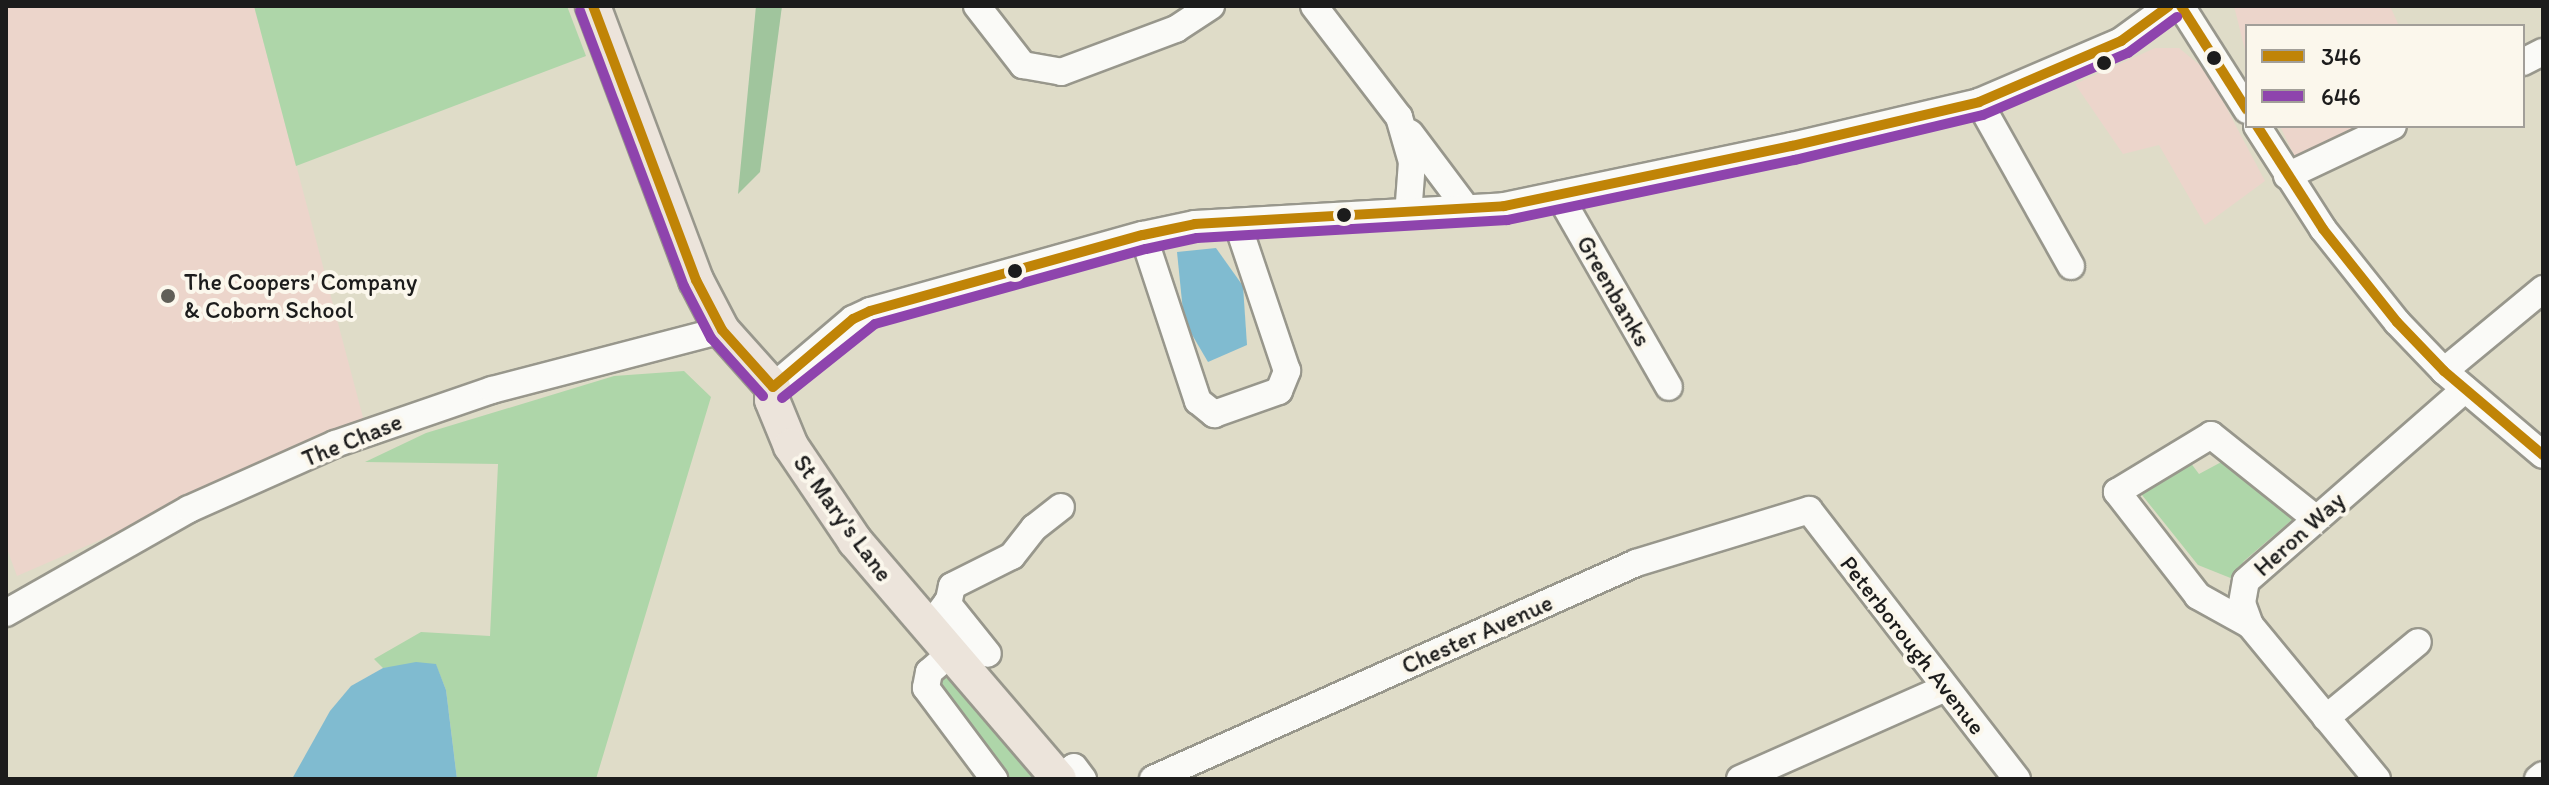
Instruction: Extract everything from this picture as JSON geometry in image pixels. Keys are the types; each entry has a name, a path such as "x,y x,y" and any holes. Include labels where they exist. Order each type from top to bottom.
{"main road":[{"name":"St Mary's Lane","path":"593,6 696,280 722,330 773,387 778,418 820,493 942,628 1060,779"}],"street":[{"path":"977,6 1023,65 1061,72 1163,34 1211,6"},
{"path":"1314,6 1467,209"},
{"path":"773,387 853,319 870,311 1143,235 1237,222 1408,215 1467,209 1559,195 1792,146 1979,102 2121,41 2169,6"},
{"path":"2181,6 2245,107"},
{"path":"2525,61 2543,52"},
{"path":"1979,102 2071,266"},
{"path":"1399,117 1412,162 1408,215"},
{"path":"2258,128 2287,176 2358,274 2444,371 2543,455"},
{"path":"2287,176 2389,128"},
{"name":"Greenbanks","path":"1559,195 1669,387"},
{"path":"1143,235 1198,401 1214,414 1279,391 1287,371 1237,222"},
{"path":"2444,371 2543,289"},
{"name":"The Chase","path":"6,613 189,509 335,444 492,390 722,330"},
{"name":"Heron Way","path":"2250,625 2242,603 2246,581 2465,389"},
{"path":"2315,518 2211,435 2117,492 2198,596 2250,625 2377,779"},
{"path":"993,779 926,688 929,672 952,586 1012,556 1034,528 1061,507"},
{"name":"Peterborough Avenue","path":"1809,510 2017,779"},
{"name":"Chester Avenue","path":"1153,779 1636,563 1809,510"},
{"path":"942,628 988,654"},
{"path":"2326,718 2418,642"},
{"path":"1740,779 1945,688"},
{"path":"1060,779 1074,767 1083,779"},
{"path":"2538,779 2543,775"}],"shaded area":[{"name":"The Coopers' Company & Coborn School","path":"6,6 254,6 365,425 17,576 6,546"},
{"path":"2234,6 2390,6 2398,24 2245,24 2245,50"},
{"path":"2155,48 2179,48 2207,71 2265,181 2205,225 2159,145 2123,154 2075,84"},
{"path":"2281,128 2357,128 2296,159"}],"green space":[{"path":"254,6 567,6 586,56 296,166"},
{"path":"756,6 782,6 760,172 738,194"},
{"path":"684,371 711,397 596,779 457,779 446,690 436,665 383,668 374,659 421,632 490,636 498,464 365,462 426,433 614,376"},
{"path":"2187,458 2199,474 2227,459 2294,518 2244,561 2233,579 2198,565 2138,490"},
{"path":"947,671 1049,779 1002,779 935,681"}],"water":[{"path":"1216,248 1243,286 1247,345 1208,362 1184,321 1177,252"},
{"path":"416,662 436,664 446,690 457,779 292,779 330,711 351,686 383,668"}],"transit line":[{"name":"346","path":"593,6 696,280 722,330 773,387"},
{"name":"346","path":"773,387 853,319 870,311 1143,235 1195,224 1504,206 1792,146 1979,102 2121,41 2169,6"},
{"name":"346","path":"2181,6 2245,107"},
{"name":"646","path":"580,11 684,286 711,338 763,396"},
{"name":"646","path":"782,398 875,324 1146,249 1197,238 1507,220 1795,160 1983,115 2128,53 2177,17"},
{"name":"346","path":"2258,128 2323,229 2397,322 2444,371 2543,455"}],"place":[{"name":"The Coopers' Company & Coborn School","path":"168,296"}]}
